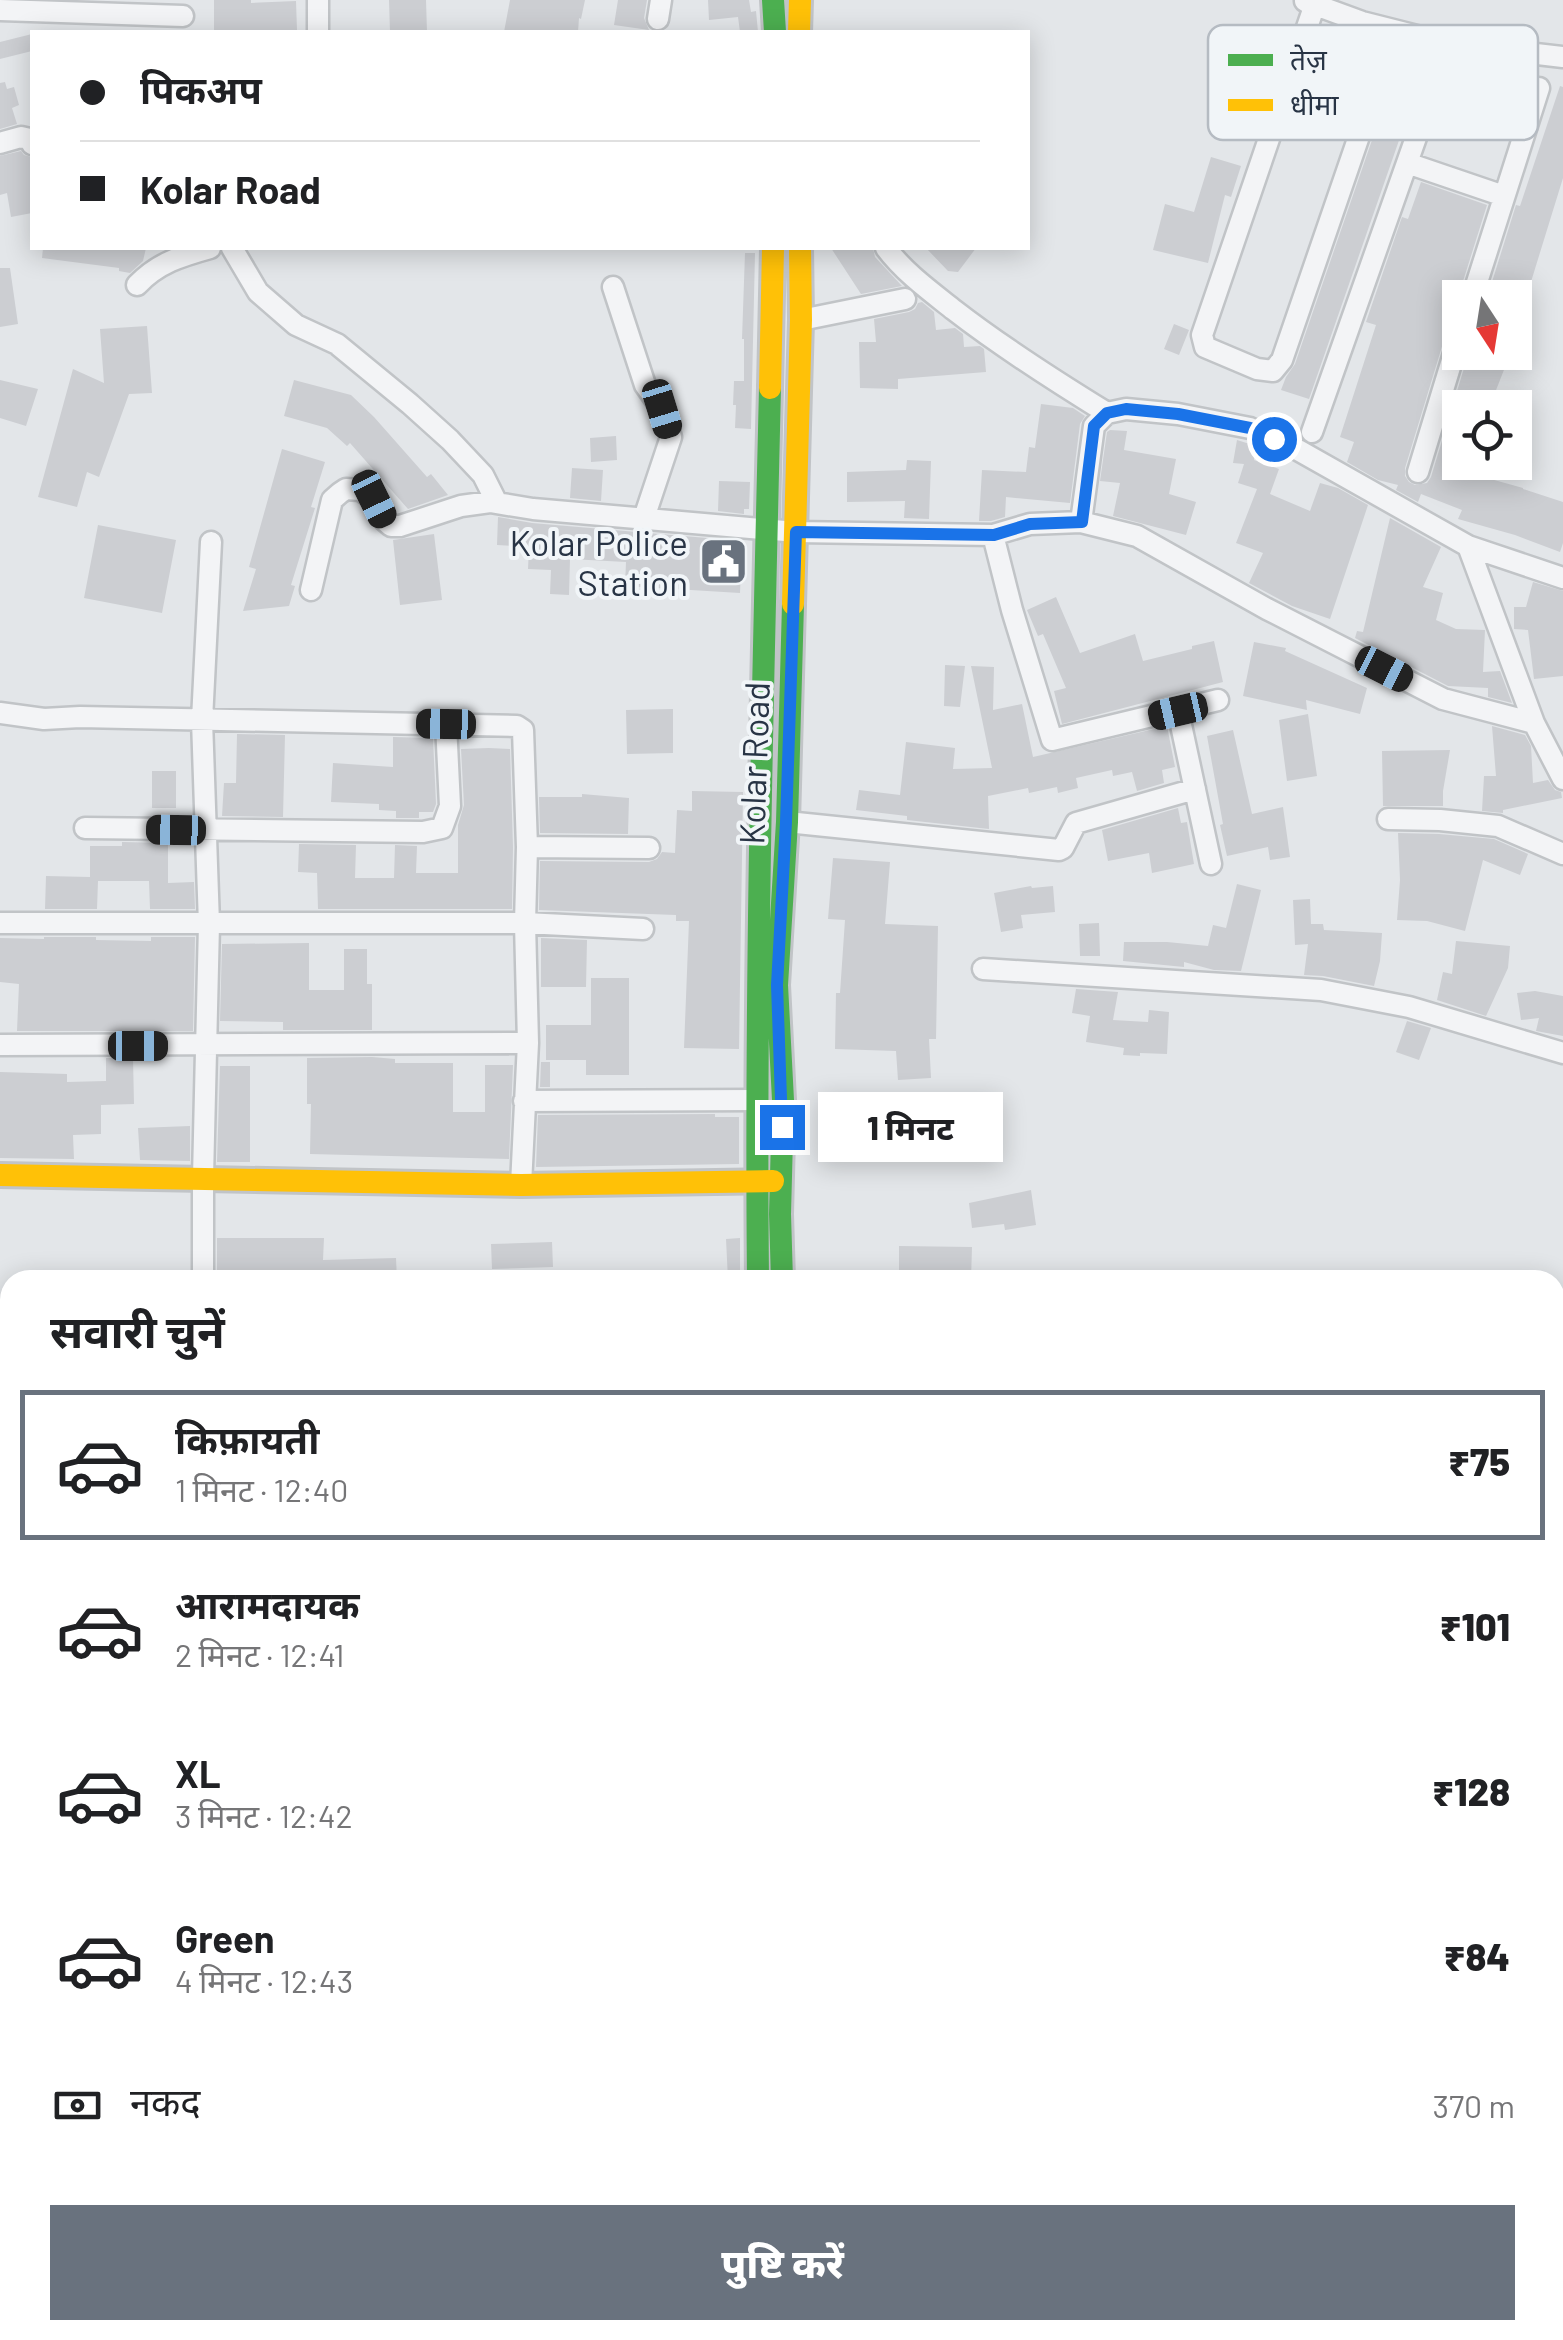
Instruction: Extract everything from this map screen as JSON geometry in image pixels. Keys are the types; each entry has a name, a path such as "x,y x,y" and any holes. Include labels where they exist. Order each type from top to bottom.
{"main road":[{"path":"773,0 775,30"},
{"path":"800,0 800,30"},
{"name":"Kolar Road","path":"772,250 756,1100 781,1270"},
{"name":"Kolar Road","path":"759,1270 782,1100 777,985 796,532 800,250"},
{"path":"761,769 788,770"},
{"path":"0,1175 521,1185 770,1181"}],"street":[{"path":"318,0 318,30"},
{"path":"1359,0 1362,22"},
{"path":"1309,2 1374,25"},
{"path":"0,10 183,16"},
{"path":"1538,54 1563,57"},
{"path":"0,144 21,137 30,140"},
{"path":"1270,140 1202,335 1205,347 1257,369 1273,371 1282,360 1358,140"},
{"path":"1312,432 1415,140"},
{"path":"1478,280 1522,140"},
{"path":"1407,163 1504,196"},
{"path":"137,284 170,260 203,250"},
{"path":"233,250 258,292 296,324 337,344 450,440 483,475 496,503"},
{"path":"888,250 923,286 978,329 1107,413"},
{"path":"614,287 645,386 662,409 671,438 644,518"},
{"path":"801,320 905,299"},
{"path":"1418,472 1449,370"},
{"path":"1082,522 1094,426 1107,413 1126,409 1178,414 1250,428 1298,450 1468,546 1563,578"},
{"path":"311,590 332,500 346,489 360,490 374,499 391,526 490,502 796,532 994,535 1030,524 1082,522 1137,536 1443,699 1534,724"},
{"path":"994,535 1051,738 1218,700"},
{"path":"203,1270 209,924 202,720 211,542"},
{"path":"1468,546 1534,724 1563,779"},
{"path":"1178,711 1211,864"},
{"path":"0,713 44,719 446,724 517,726 523,730 528,1043 521,1185"},
{"path":"85,828 423,832 442,828 450,806 446,724"},
{"path":"786,822 1059,850 1076,822 1195,788"},
{"path":"1388,819 1498,826 1563,854"},
{"path":"527,847 648,848"},
{"path":"0,924 525,923 644,928"},
{"path":"983,969 1321,990 1409,1006 1563,1053"},
{"path":"0,1045 528,1043"},
{"path":"524,1100 756,1100"}],"building":[{"path":"214,0 296,1 297,30 214,30"},
{"path":"389,0 426,0 427,30 390,30"},
{"path":"510,0 585,0 578,30 504,30"},
{"path":"618,0 647,0 644,18 649,30 614,25"},
{"path":"708,0 749,0 751,12 756,11 758,30 740,30 738,17 709,20"},
{"path":"30,34 30,52 0,59 0,42"},
{"path":"5,82 7,89 14,87 19,105 12,108 17,124 0,129 0,83"},
{"path":"1560,86 1563,87 1563,178 1532,280 1493,280 1516,205 1520,206"},
{"path":"1372,140 1399,140 1309,399 1281,390 1295,364"},
{"path":"21,151 30,156 30,213 11,217 7,193 0,195 0,156"},
{"path":"1211,157 1241,166 1231,197 1225,195 1208,263 1153,250 1165,204 1194,212"},
{"path":"1421,182 1487,205 1463,280 1442,280 1442,346 1405,476 1415,485 1427,483 1442,441 1442,480 1494,480 1563,502 1560,552 1458,519 1462,510 1421,494 1418,502 1396,490 1398,485 1378,480 1347,462 1354,442 1340,437 1376,325 1366,322 1402,217 1408,219"},
{"path":"43,250 146,250 143,261 130,273 119,268 42,258"},
{"path":"832,250 873,250 875,257 902,286 861,294"},
{"path":"928,250 974,250 958,272 948,271"},
{"path":"745,253 755,253 751,429 735,428 733,405 734,381 744,381"},
{"path":"0,268 10,268 18,324 0,327"},
{"path":"922,302 934,312 936,330 955,328 963,334 964,347 984,349 986,372 898,379 898,389 860,388 859,342 876,342 874,319 909,312"},
{"path":"1174,324 1189,330 1179,355 1164,349"},
{"path":"147,326 152,393 129,394 99,477 87,472 77,507 38,497 73,369 104,383 100,329"},
{"path":"1463,370 1504,370 1496,390 1457,390"},
{"path":"0,380 38,389 26,426 0,418"},
{"path":"294,380 351,395 448,495 408,509 350,443 347,446 327,428 284,416"},
{"path":"1041,404 1073,408 1085,416 1080,424 1070,503 1006,497 1005,517 979,521 982,470 1026,472 1029,447 1035,448"},
{"path":"1110,430 1127,431 1124,450 1176,459 1169,494 1196,502 1186,535 1113,516 1120,483 1100,481"},
{"path":"616,436 617,460 591,462 590,438"},
{"path":"1237,440 1256,446 1254,460 1279,469 1270,494 1310,511 1320,483 1368,505 1330,619 1292,606 1249,583 1263,553 1236,543 1257,489 1238,483 1244,464 1233,463"},
{"path":"282,449 325,462 311,507 315,508 291,585 295,586 289,606 243,611 256,569 249,567"},
{"path":"907,460 931,461 929,519 904,518 905,501 847,502 847,472 906,470"},
{"path":"572,468 603,470 601,501 570,498"},
{"path":"719,481 750,482 749,509 744,509 744,514 718,511"},
{"path":"498,517 742,541 740,593 625,586 626,562 570,559 569,595 550,594 551,570 528,569 529,547 497,545"},
{"path":"1390,518 1441,547 1423,587 1443,593 1436,620 1456,629 1485,630 1483,672 1500,671 1512,703 1488,697 1488,688 1448,686 1355,638 1357,631 1363,632"},
{"path":"98,525 176,540 162,613 84,598"},
{"path":"434,534 442,600 400,605 393,540"},
{"path":"1533,582 1563,591 1563,676 1534,679 1528,630 1514,629 1514,607 1526,607"},
{"path":"1056,597 1080,653 1135,634 1143,661 1214,641 1223,682 1062,724 1054,691 1066,688 1043,634 1038,636 1027,610"},
{"path":"1254,642 1286,648 1285,651 1367,688 1360,714 1306,700 1307,710 1243,696"},
{"path":"945,665 965,666 960,707 944,706"},
{"path":"971,666 994,667 993,710 1022,704 1033,757 1167,726 1175,767 1162,770 1164,783 1137,791 1132,772 1113,776 1112,770 1076,778 1078,788 1058,793 1057,787 1029,793 1028,788 988,796 989,829 856,810 859,790 900,795 906,742 955,748 953,769 992,768"},
{"path":"673,709 673,753 627,754 626,710"},
{"path":"1308,714 1317,776 1287,781 1279,720"},
{"path":"1492,726 1525,735 1531,746 1533,783 1548,780 1562,798 1503,813 1482,811 1484,776 1496,776"},
{"path":"1233,730 1252,814 1283,807 1290,857 1270,860 1268,847 1227,856 1207,736"},
{"path":"237,734 285,735 283,817 222,816 224,783 236,783"},
{"path":"393,737 433,738 433,812 419,812 419,818 396,818 396,811 379,810 379,804 331,802 333,763 393,767"},
{"path":"461,749 510,749 512,909 318,909 317,873 298,872 299,844 356,845 355,878 394,878 395,845 417,846 416,873 458,873 458,825 464,805"},
{"path":"1450,750 1443,806 1383,806 1382,751"},
{"path":"152,771 176,771 176,808 152,808"},
{"path":"692,791 743,792 739,1049 684,1048 689,921 676,921 676,915 539,910 540,861 649,862 662,852 675,853 677,810 692,811"},
{"path":"582,794 629,798 628,834 540,833 539,797"},
{"path":"1178,808 1181,823 1187,822 1194,864 1152,873 1149,853 1108,861 1102,830"},
{"path":"1398,833 1494,839 1528,854 1520,875 1483,860 1465,931 1427,921 1397,920"},
{"path":"122,842 168,843 168,883 194,882 195,909 150,909 149,881 98,881 97,909 45,909 46,876 90,877 90,846 122,846"},
{"path":"833,858 890,862 885,924 938,926 936,1039 929,1039 931,1078 898,1080 896,1051 835,1049 836,993 840,993 845,920 828,919"},
{"path":"1237,884 1261,890 1241,971 1214,970 1184,962 1184,967 1123,961 1124,942 1208,946 1213,925 1226,928"},
{"path":"1053,886 1055,912 1021,915 1023,928 1001,932 994,893"},
{"path":"1310,899 1311,924 1323,924 1324,930 1382,933 1374,986 1304,975 1308,944 1295,945 1293,900"},
{"path":"1099,923 1100,956 1080,956 1079,924"},
{"path":"151,937 195,937 193,1031 17,1031 19,984 0,982 0,938 151,941"},
{"path":"541,938 587,940 586,987 541,987"},
{"path":"1456,941 1510,946 1508,968 1486,1016 1437,1000 1443,972 1452,974"},
{"path":"309,943 309,990 344,990 344,949 367,949 372,1030 283,1030 283,1022 220,1021 222,944"},
{"path":"591,978 629,978 629,1075 586,1075 586,1060 546,1060 546,1025 591,1025"},
{"path":"1076,989 1118,992 1113,1020 1148,1022 1149,1010 1169,1012 1167,1054 1123,1055 1124,1048 1086,1042 1090,1016 1072,1013"},
{"path":"1535,991 1563,996 1563,1036 1536,1031 1539,1018 1521,1020 1517,993"},
{"path":"1407,1021 1431,1028 1419,1060 1396,1052"},
{"path":"106,1058 133,1058 134,1104 101,1105 101,1134 73,1135 74,1159 0,1158 0,1072 67,1074 67,1082 106,1081"},
{"path":"307,1058 395,1059 395,1063 453,1063 453,1112 485,1112 485,1065 513,1065 509,1159 310,1154"},
{"path":"541,1062 550,1062 550,1087 540,1087"},
{"path":"220,1066 250,1066 250,1162 217,1162"},
{"path":"883,1109 889,1142 857,1148 852,1115"},
{"path":"538,1115 739,1117 739,1164 536,1167"},
{"path":"190,1126 190,1161 140,1160 138,1128"},
{"path":"1031,1190 1036,1225 1005,1230 1004,1224 972,1228 969,1203"},
{"path":"217,1238 324,1238 323,1260 396,1258 397,1270 217,1270"},
{"path":"740,1238 740,1270 728,1270 726,1239"},
{"path":"552,1242 553,1267 492,1269 491,1244"},
{"path":"899,1246 972,1247 971,1270 899,1270"}],"traffic: fast":[{"path":"773,0 775,30"},
{"path":"758,1270 762,722 770,388"},
{"path":"782,1270 783,1100 777,985 787,822 793,604"}],"traffic: slow":[{"path":"799,30 800,0"},
{"path":"770,388 773,250"},
{"path":"793,604 800,250"},
{"path":"0,1175 521,1185 773,1181"}],"place":[{"name":"Kolar Police Station","path":"723,562"}],"route":[{"path":"782,1127 777,985 796,532 994,535 1030,524 1082,522 1094,426 1107,413 1126,409 1250,428 1274,439"}]}
